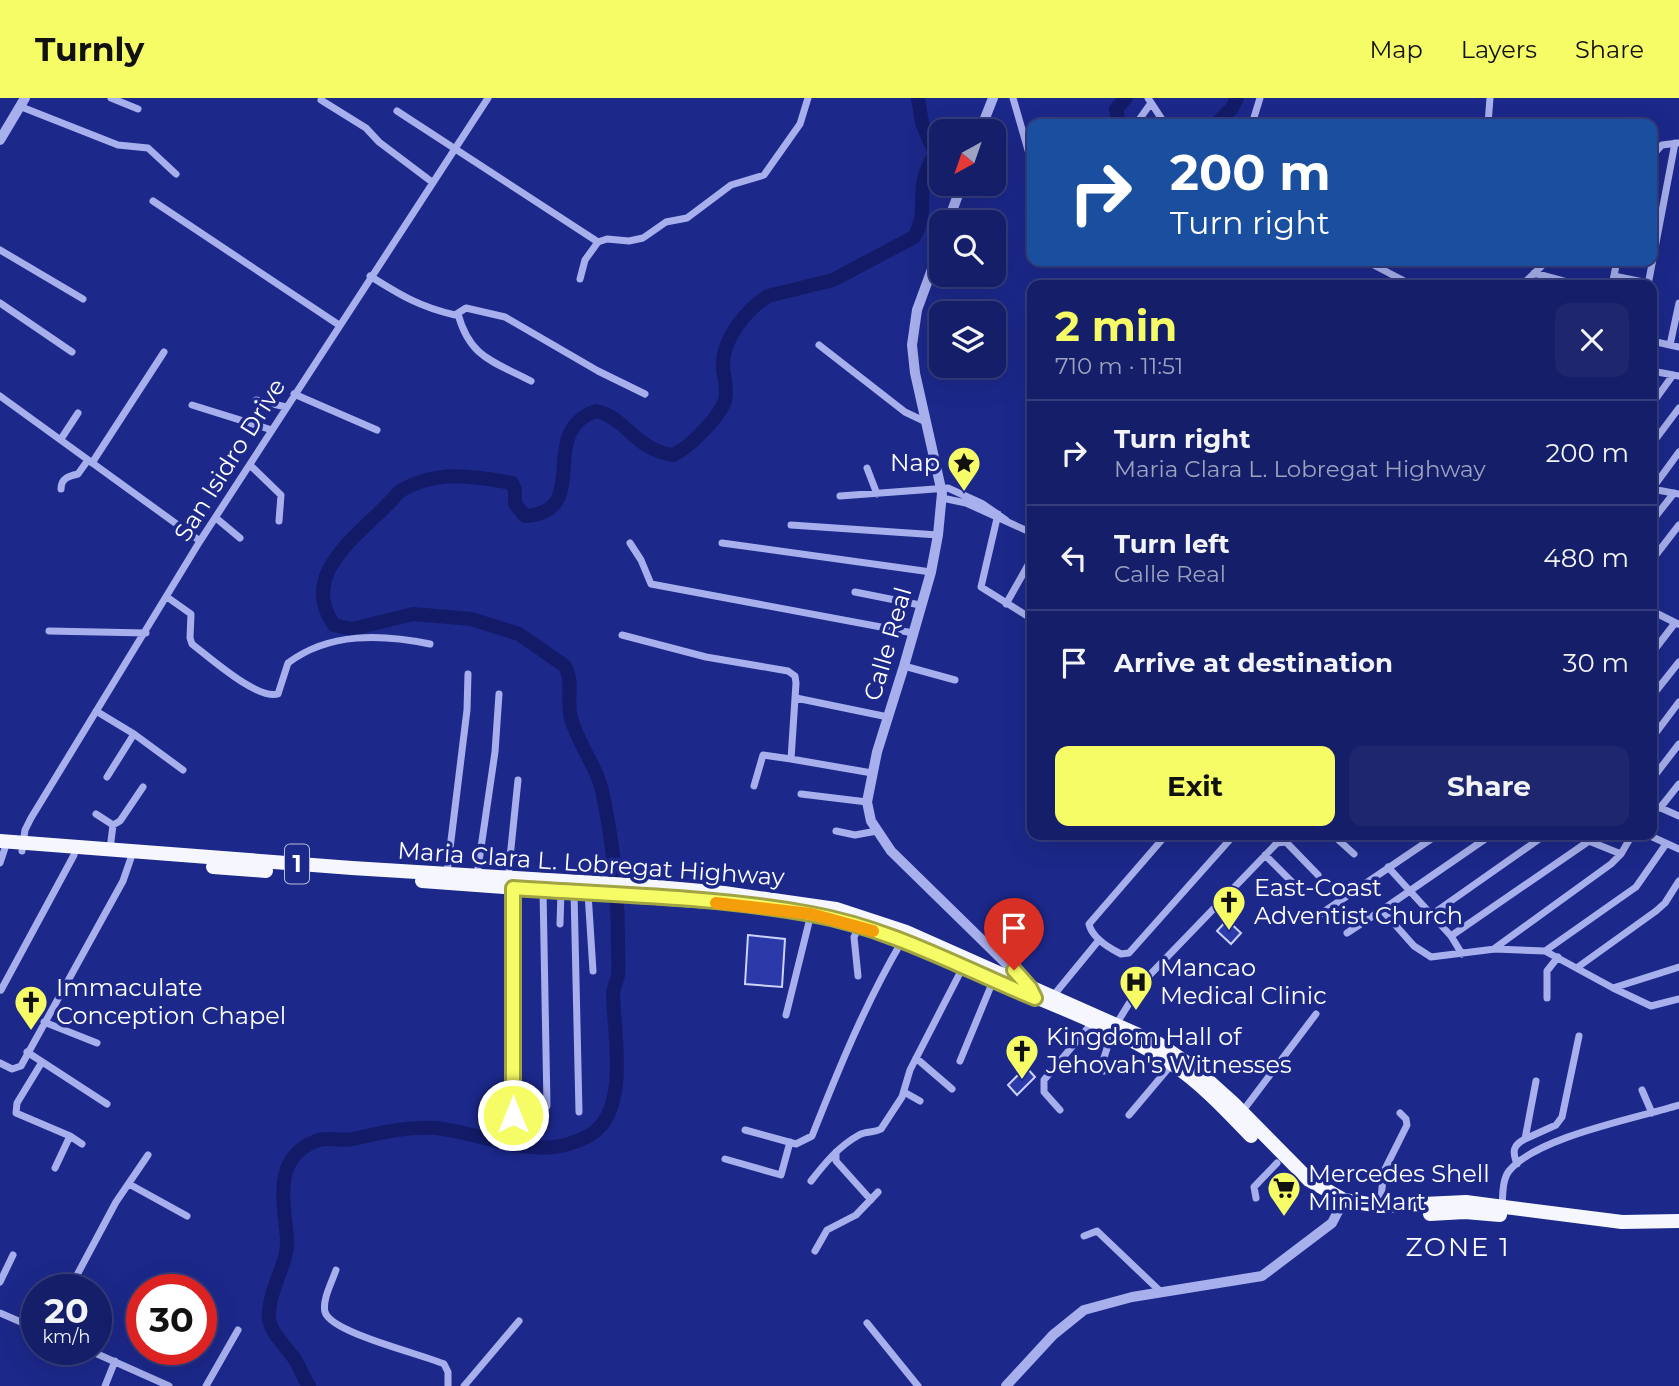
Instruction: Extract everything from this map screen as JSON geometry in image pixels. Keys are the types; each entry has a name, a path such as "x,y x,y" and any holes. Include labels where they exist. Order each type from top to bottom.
{"highway":[{"name":"Maria Clara L. Lobregat Highway","path":"22,847 74,855 133,855 510,882 582,890 724,893 836,909 906,932 1027,984 1114,1028 1172,1064 1226,1110 1277,1163 1310,1192 1379,1216 1502,1210"},
{"name":"Maria Clara L. Lobregat Highway","path":"3,849 110,849 133,855"},
{"name":"Maria Clara L. Lobregat Highway","path":"169,858 477,875 510,882"},
{"name":"Maria Clara L. Lobregat Highway","path":"544,885 582,890"},
{"name":"Maria Clara L. Lobregat Highway","path":"645,892 811,914 859,926 902,941 1092,1023 1114,1028 1177,1055 1242,1112 1301,1174 1343,1204 1380,1206 1466,1202 1620,1232 1673,1226"}],"street":[{"path":"111,98 138,109"},
{"name":"San Isidro Drive","path":"22,847 31,818 200,541 488,98"},
{"path":"580,279 585,260 598,242 607,239 629,241 643,238 666,222 687,218 731,185 764,175 800,124 808,98"},
{"path":"985,119 993,98"},
{"path":"1013,98 1027,147"},
{"path":"1254,119 1260,98"},
{"path":"1488,119 1490,98"},
{"path":"321,100 366,128 379,142 432,182"},
{"path":"1139,119 1150,101 1162,119"},
{"path":"0,140 22,102 118,145 148,148 176,174"},
{"path":"397,111 598,242"},
{"path":"1657,150 1662,145 1677,143 1657,240"},
{"path":"153,201 339,325"},
{"path":"0,250 83,299"},
{"path":"1378,266 1403,280"},
{"path":"1527,280 1542,266"},
{"path":"1613,280 1616,266"},
{"path":"1534,273 1560,280"},
{"path":"370,276 415,304 458,314 467,308 505,317 598,371 645,394"},
{"path":"1614,276 1631,280"},
{"name":"Calle Real","path":"929,277 917,310 913,331 915,373 941,493 938,535 931,572 872,773 867,802 877,831 891,851 1027,984 1035,998"},
{"path":"0,303 72,352"},
{"path":"1657,342 1675,346 1679,303"},
{"path":"458,314 463,332 473,349 531,381"},
{"path":"819,345 905,412 926,422"},
{"path":"61,489 63,481 70,475 78,474 90,462 164,352"},
{"path":"1657,372 1676,375"},
{"path":"1657,392 1676,375"},
{"path":"294,394 377,430"},
{"path":"0,396 200,541"},
{"path":"256,400 286,407"},
{"path":"192,405 272,430"},
{"path":"1657,437 1679,408"},
{"path":"61,439 78,414"},
{"path":"1657,482 1679,452"},
{"path":"250,465 281,495 279,521"},
{"path":"867,468 877,494"},
{"path":"1657,490 1677,493"},
{"path":"841,496 941,493 966,499 1027,530"},
{"path":"1657,515 1677,493"},
{"path":"998,516 981,587 1027,616"},
{"path":"216,518 240,538"},
{"path":"791,525 938,535"},
{"path":"1657,554 1679,525"},
{"path":"630,543 651,583 913,634"},
{"path":"722,543 931,572"},
{"path":"1006,604 1027,567"},
{"path":"855,592 920,606"},
{"path":"167,597 191,614 192,643 247,685 270,696 278,694 288,663 317,645 337,640 387,638 430,644"},
{"path":"1657,614 1677,624 1657,647"},
{"path":"49,631 146,633"},
{"path":"622,635 706,657 788,671 795,676 791,759"},
{"path":"1657,690 1679,662"},
{"path":"904,666 955,680"},
{"path":"447,873 467,710 468,674"},
{"path":"477,875 495,752 499,694"},
{"path":"796,698 888,718"},
{"path":"1657,731 1679,702"},
{"path":"96,711 134,734 183,770"},
{"path":"107,777 134,734"},
{"path":"1657,773 1679,744"},
{"path":"754,786 762,755 872,773"},
{"path":"513,1115 510,882 518,780"},
{"path":"1660,808 1679,784"},
{"path":"113,825 120,821 143,787"},
{"path":"802,794 867,802"},
{"path":"1657,806 1679,816"},
{"path":"96,814 113,825"},
{"path":"110,849 113,825"},
{"path":"836,831 855,835 877,831"},
{"path":"1162,840 1091,919 1089,927 1099,940 1121,954 1129,953 1230,840"},
{"path":"1339,840 1354,854"},
{"path":"1319,915 1429,840"},
{"path":"1347,933 1484,840"},
{"path":"1431,915 1538,840"},
{"path":"1495,948 1621,853 1629,840"},
{"path":"1657,840 1679,849"},
{"path":"1104,1071 1103,1061 1114,1028 1141,984 1265,855 1283,841 1318,875"},
{"path":"1451,936 1589,841 1621,853"},
{"path":"1545,951 1636,887 1666,844"},
{"path":"1,990 74,855"},
{"path":"0,1063 17,1069 129,871 133,855"},
{"path":"1265,855 1298,888"},
{"path":"1388,867 1451,936 1462,954"},
{"path":"1578,967 1656,911 1665,903 1679,881"},
{"path":"544,885 547,1106"},
{"path":"560,924 582,890"},
{"path":"582,890 593,971"},
{"path":"579,1112 582,890"},
{"path":"1382,910 1424,954 1431,957 1495,948 1545,951 1651,1006 1679,999"},
{"path":"786,1015 811,914"},
{"path":"858,976 854,937 859,926"},
{"path":"1053,996 1099,940"},
{"path":"745,1130 790,1142 804,1142 812,1136 855,1029 902,941"},
{"path":"1547,998 1547,971 1558,957"},
{"path":"811,1181 836,1152 859,1135 881,1129 904,1092 916,1058 963,967"},
{"path":"1613,988 1679,967"},
{"path":"960,1061 993,981"},
{"path":"1242,1112 1316,1014"},
{"path":"44,1022 97,1043"},
{"path":"1060,1110 1044,1092 1044,1080 1092,1023"},
{"path":"1517,1164 1514,1149 1516,1144 1556,1125 1562,1117 1579,1036"},
{"path":"27,1052 107,1104"},
{"path":"916,1058 952,1089"},
{"path":"42,1062 17,1103 16,1113 70,1136 82,1144"},
{"path":"1129,1115 1172,1064"},
{"path":"1525,1139 1536,1081"},
{"path":"1642,1090 1652,1113"},
{"path":"904,1092 920,1101"},
{"path":"1502,1210 1504,1180 1517,1164 1567,1138 1679,1105"},
{"path":"1380,1206 1384,1171 1407,1125 1400,1112"},
{"path":"55,1168 70,1136"},
{"path":"724,1160 781,1175 790,1142"},
{"path":"836,1152 836,1161 871,1200"},
{"path":"78,1274 148,1155"},
{"path":"1256,1198 1254,1187 1277,1163"},
{"path":"129,1184 187,1216"},
{"path":"815,1251 827,1230 856,1215 878,1192"},
{"path":"1006,1386 1053,1335 1084,1310 1161,1292 1262,1276 1332,1223 1343,1204"},
{"path":"1084,1236 1097,1231 1161,1292"},
{"path":"0,1282 13,1255"},
{"path":"336,1270 325,1303 325,1310 331,1321 443,1364 448,1372 447,1386"},
{"path":"0,1313 21,1322"},
{"path":"464,1386 519,1321"},
{"path":"867,1322 918,1386"},
{"path":"206,1386 238,1330"},
{"path":"112,1361 169,1386"},
{"path":"105,1386 115,1362"}],"building":[{"name":"East-Coast Adventist Church","path":"1227,920 1241,933 1231,944 1217,931"},
{"path":"748,935 785,939 782,987 745,984"},
{"name":"Kingdom Hall of Jehovah's Witnesses","path":"1026,1067 1035,1077 1017,1095 1008,1085"}],"waterway":[{"path":"309,1386 294,1358 274,1332 269,1317 271,1297 286,1250 283,1196 284,1182 292,1158 316,1141 348,1140 414,1128 455,1131 532,1147 571,1144 590,1135 603,1124 611,1108 617,1071 613,995 618,972 618,931 612,845 599,780 571,718 569,679 565,666 519,634 471,619 413,614 352,629 334,625 324,605 323,586 330,569 355,536 399,492 427,480 455,476 512,483 515,504 525,516 545,511 557,501 562,487 569,436 578,421 596,411 606,414 649,447 660,452 673,455 687,446 711,423 722,407 726,396 723,368 726,347 737,326 752,309 768,296 833,280 914,237 922,215 925,177 935,153 922,123 918,98"},
{"path":"1118,119 1116,109 1126,98"},
{"path":"1221,119 1237,98"}],"slow traffic":[{"path":"716,903 811,914 873,931"}],"place":[{"name":"Nap","path":"964,493"},
{"name":"East-Coast Adventist Church","path":"1229,932"},
{"name":"Mancao Medical Clinic","path":"1136,1012"},
{"name":"Immaculate Conception Chapel","path":"31,1032"},
{"name":"Kingdom Hall of Jehovah's Witnesses","path":"1022,1081"},
{"name":"Mercedes Shell Mini-Mart","path":"1284,1218"}],"district":[{"name":"ZONE 1","path":"1458,1247"}],"route":[{"path":"513,1115 513,888 724,903 811,914 859,926 902,941 1035,998 1014,970"}]}
